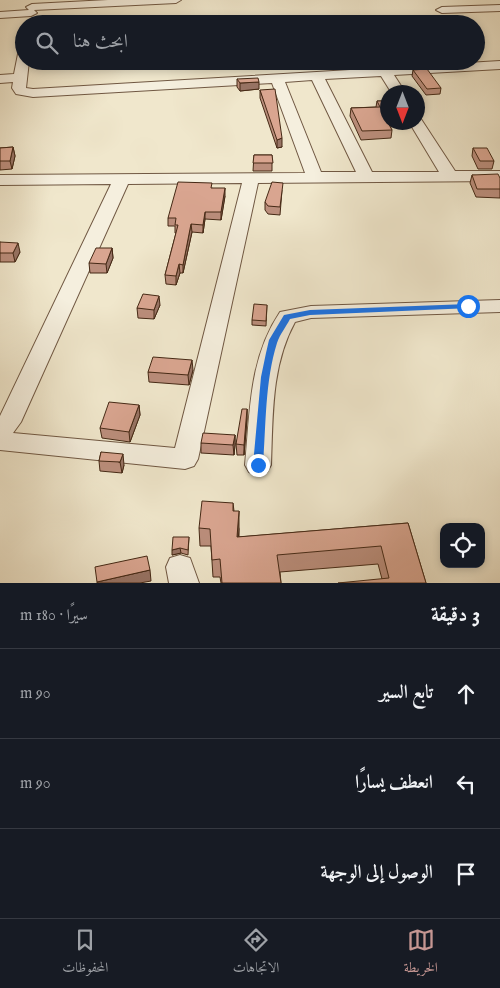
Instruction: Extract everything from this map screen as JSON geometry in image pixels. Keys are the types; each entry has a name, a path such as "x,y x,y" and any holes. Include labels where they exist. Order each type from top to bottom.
{"street":[{"path":"0,15 176,0"},
{"path":"433,0 446,15"},
{"path":"442,10 500,8"},
{"path":"485,66 500,65"},
{"path":"21,70 19,88 22,91 33,93 418,70"},
{"path":"385,72 393,85"},
{"path":"317,76 367,178"},
{"path":"0,79 19,78"},
{"path":"277,78 315,178"},
{"path":"421,130 450,176"},
{"path":"2,183 500,176"},
{"path":"0,441 185,459 251,179"},
{"path":"0,432 9,422 121,180"},
{"path":"258,465 270,353 274,340 287,317 294,314 338,311 500,306"}],"building":[{"path":"413,70 428,70 441,88 427,89"},
{"path":"258,78 259,82 240,83 237,79"},
{"path":"275,89 282,138 277,140 260,90"},
{"path":"380,107 380,130 392,130 362,131 351,108"},
{"path":"13,147 10,161 0,161 0,148"},
{"path":"473,148 487,148 494,161 480,161"},
{"path":"254,155 272,155 273,163 253,163"},
{"path":"498,174 500,189 477,189 472,175"},
{"path":"178,182 212,183 211,188 225,188 221,212 205,212 203,225 191,224 183,265 179,264 176,276 165,275 178,225 175,225 176,218 168,218"},
{"path":"272,182 283,183 280,207 268,206 265,202"},
{"path":"0,242 18,243 13,253 0,253"},
{"path":"96,248 112,248 106,264 89,263"},
{"path":"143,294 159,296 154,310 137,308"},
{"path":"254,304 267,305 266,321 252,320"},
{"path":"153,357 192,360 188,375 148,372"},
{"path":"109,402 139,405 129,432 100,428"},
{"path":"242,409 247,409 244,445 236,444"},
{"path":"203,433 235,435 233,445 201,443"},
{"path":"101,452 123,454 120,462 99,461"},
{"path":"202,501 233,503 233,511 239,511 237,537 408,523 426,583 338,583 389,578 381,546 277,555 281,583 222,583 220,559 212,560 210,529 199,528"},
{"path":"173,537 189,537 188,550 180,548 172,550"},
{"path":"147,556 150,570 97,582 95,567"}],"route":[{"path":"258,465 270,353 274,340 287,317 310,312 468,306"}]}
